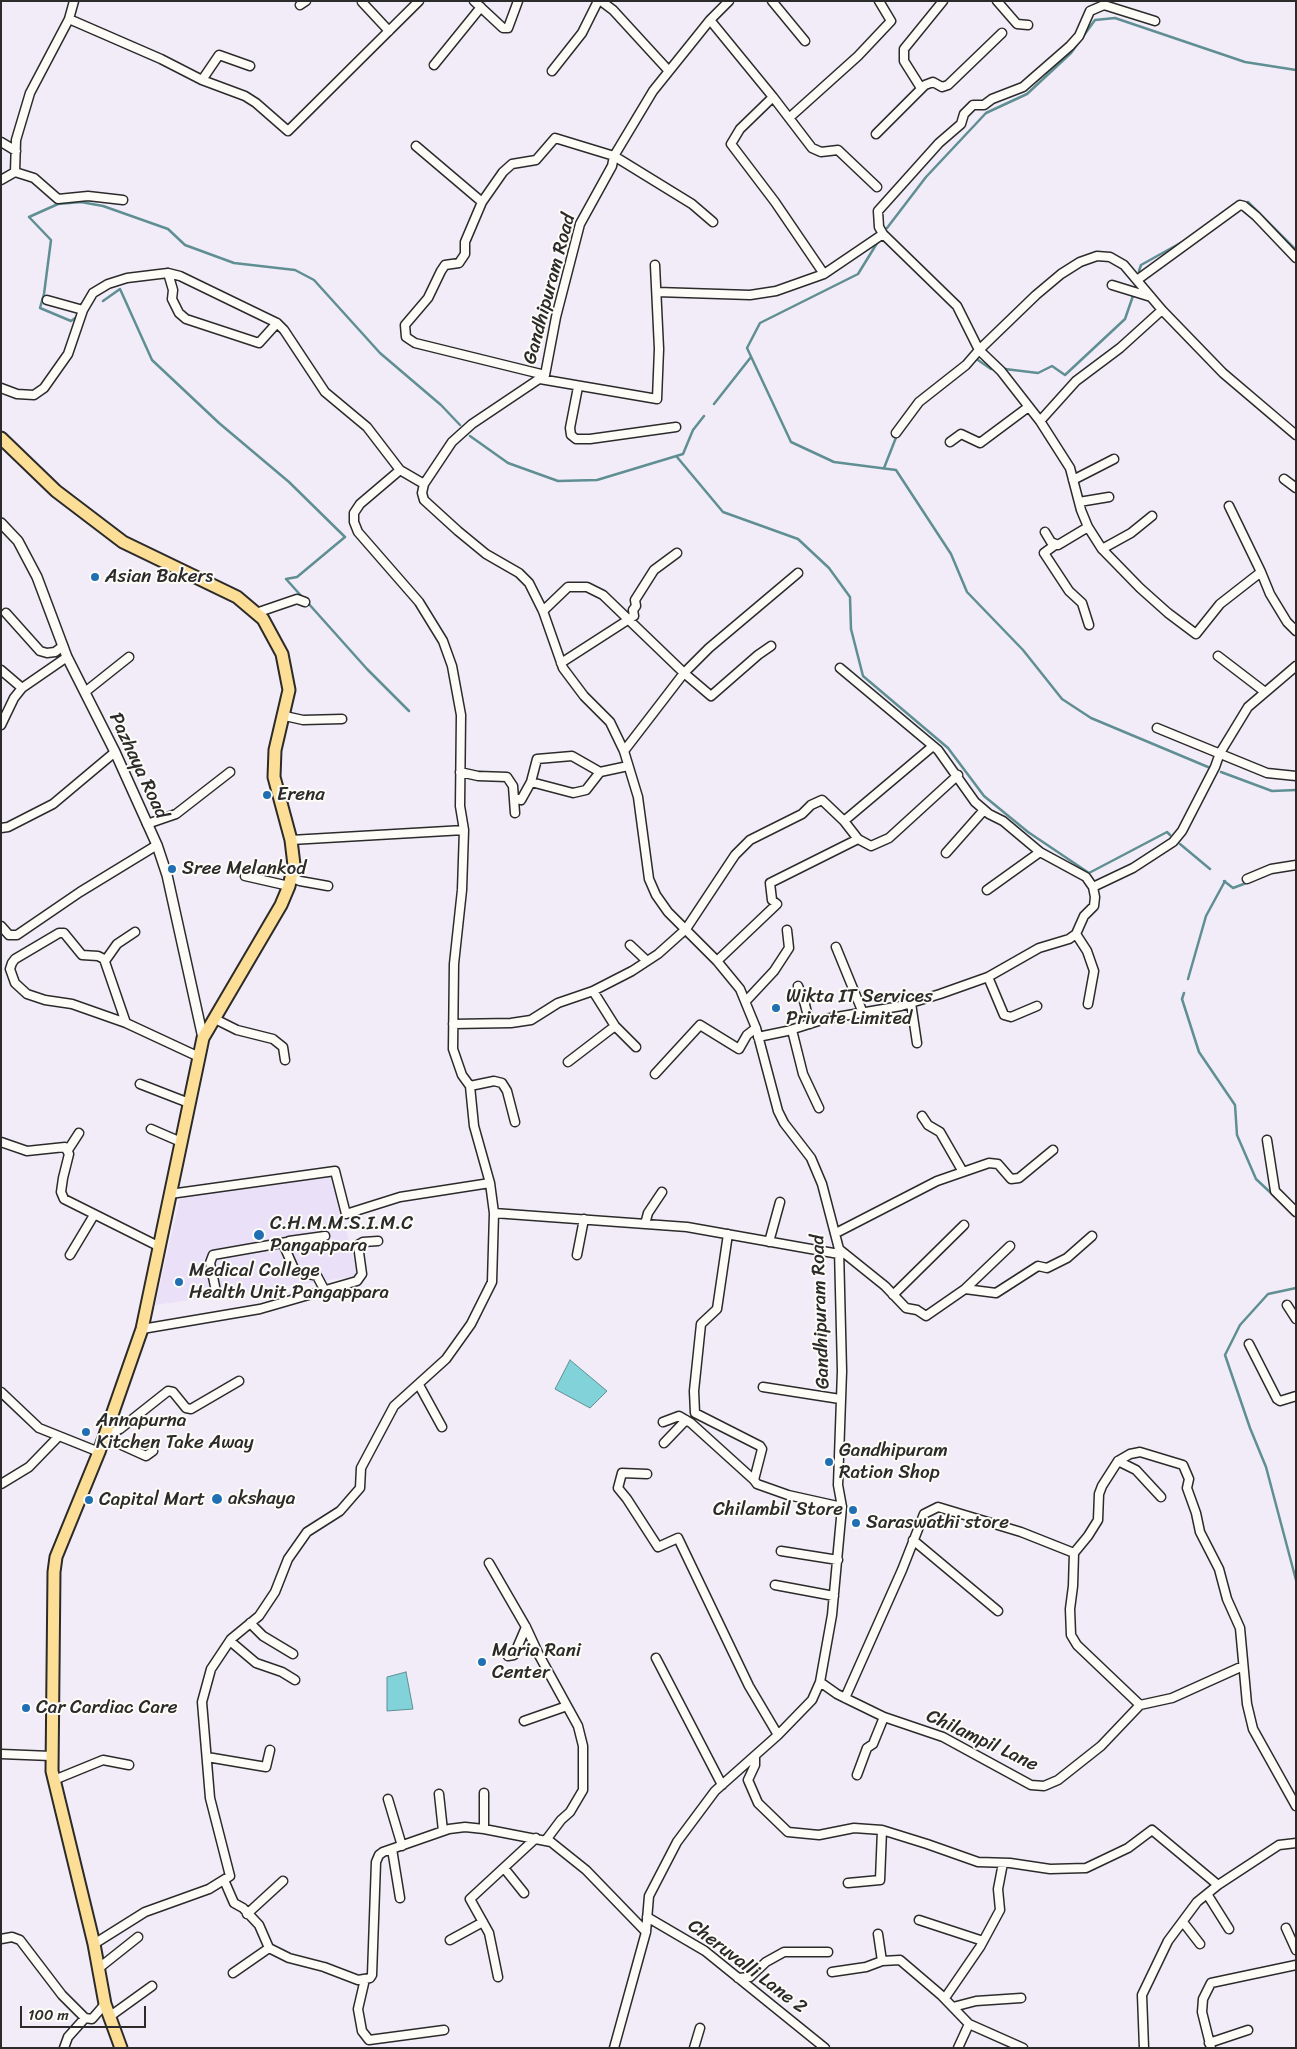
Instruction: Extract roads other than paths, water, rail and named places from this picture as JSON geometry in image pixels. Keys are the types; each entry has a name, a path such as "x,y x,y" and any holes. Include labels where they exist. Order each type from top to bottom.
{"main road":[{"path":"1,438 56,491 122,542 237,597 263,619 282,654 289,690 285,716 275,750 274,777 291,840 294,865 290,882 203,1038 197,1056 142,1329 99,1452 60,1549 54,1572 51,1756 54,1780 94,1944 105,2004 121,2048"}],"street":[{"path":"15,172 16,140 30,92 69,19 74,1"},
{"path":"69,19 256,103 288,131 419,1"},
{"path":"474,1 503,28 508,28 518,1"},
{"path":"552,70 582,34 600,1 613,10 668,70"},
{"path":"772,1 805,41"},
{"path":"789,118 858,56 891,21 879,1"},
{"path":"921,88 904,61 904,49 943,1"},
{"path":"997,1 1017,24 1028,25"},
{"path":"362,2 389,31"},
{"name":"Gandhipuram Road","path":"614,2048 646,1932 649,1896 677,1842 722,1785 778,1735 812,1700 820,1682 834,1596 842,1507 838,1485 842,1371 839,1252 836,1233 822,1184 811,1158 784,1123 778,1111 756,1028 746,1001 717,960 668,912 656,895 649,880 638,797 624,751 610,722 572,682 561,663 543,611 529,583 519,573 486,554 424,500 424,484 452,442 472,424 542,377 580,224 612,166 614,156 668,70 725,3"},
{"path":"1155,21 1104,5 1090,11 1079,36 1023,87 992,99 984,105 973,105 964,114 961,124 939,143 878,211 879,228 957,306 979,350 1001,371 1027,408 1040,421 1070,468 1088,527 1102,549 1168,613 1196,634 1220,604 1261,572"},
{"path":"434,65 481,7"},
{"path":"710,20 816,151 838,150 877,187"},
{"path":"876,134 921,88 933,82 942,87 948,85 1002,33"},
{"path":"202,80 219,55 250,66"},
{"path":"774,97 740,129 731,144 775,202 824,274"},
{"path":"655,265 659,349 657,399 578,387 415,343 406,336 405,326 428,298 445,265 459,263 465,254 465,242 482,202 503,172 512,164 536,160 555,138 614,156 692,204 714,222"},
{"path":"1,142 16,150"},
{"path":"416,146 482,202"},
{"path":"1,180 15,172 34,178 58,199 88,196 123,200"},
{"path":"1137,280 1240,205 1256,216 1296,258"},
{"path":"657,292 750,295 776,291 824,274 883,234"},
{"path":"896,433 919,402 966,365 1036,295 1080,262 1097,256 1110,257 1124,265 1162,310 1224,373 1296,435"},
{"path":"168,273 175,306 186,319 259,344 277,323"},
{"path":"1,388 17,394 34,395 44,388 68,354 83,310 93,293 108,284 127,278 168,273 180,276 277,323 284,330 325,392 367,426 400,470 424,484"},
{"path":"1112,285 1151,297"},
{"path":"47,300 83,310"},
{"path":"1040,421 1076,381 1120,348 1162,310"},
{"path":"578,387 570,428 571,435 576,439 676,427"},
{"path":"950,442 961,434 980,443 1027,408"},
{"path":"1073,480 1114,459"},
{"path":"94,1944 145,1912 209,1889 230,1876 210,1798 202,1702 211,1669 230,1641 259,1616 275,1592 288,1558 307,1532 340,1510 360,1488 361,1468 394,1406 446,1359 471,1324 492,1282 494,1213 490,1183 474,1126 470,1086 462,1075 453,1049 454,964 462,890 464,830 460,806 461,715 452,666 443,641 419,602 358,532 354,522 354,513 360,504 400,470"},
{"path":"1284,479 1296,488"},
{"path":"1079,502 1109,497"},
{"path":"1229,506 1270,594 1287,622 1296,631"},
{"path":"1102,549 1131,533 1152,516"},
{"name":"Pazhaya Road","path":"1,523 18,541 28,560 67,657 115,752 157,845 167,875 203,1038"},
{"path":"1088,527 1064,542 1055,544 1044,553 1069,592 1082,604 1089,626"},
{"path":"1046,532 1055,544"},
{"path":"561,663 634,616 633,610 636,606 634,600 654,570 677,553"},
{"path":"624,751 684,673 709,648 798,573"},
{"path":"543,611 568,588 579,586 603,595 684,673 711,696 771,646"},
{"path":"256,614 296,599 305,602"},
{"path":"6,613 40,651 54,652 63,646"},
{"path":"1218,656 1264,692"},
{"path":"1,725 14,698 22,688 67,657"},
{"path":"85,692 129,658"},
{"path":"1093,887 1133,868 1173,842 1182,831 1201,796 1220,753 1248,707 1296,666"},
{"path":"758,1037 792,1030 839,1016 863,1013 911,1002 966,986 1039,948 1069,939 1076,934 1084,916 1094,906 1093,887 1086,877 1040,852 1003,821 984,810 975,802 958,775 933,746 840,668"},
{"path":"1,670 22,688"},
{"path":"285,716 303,720 342,719"},
{"path":"1157,728 1267,773 1296,776"},
{"path":"844,821 933,746"},
{"path":"1,828 8,827 53,804 115,752"},
{"path":"514,796 521,800 531,782 537,759 572,756 600,772"},
{"path":"531,782 573,793 586,790 600,772 628,766"},
{"path":"147,824 176,814 230,772"},
{"path":"460,772 478,776 507,777 513,786 515,813"},
{"path":"453,1024 511,1023 531,1020 558,1003 593,990 647,961 686,930 735,855 750,840 802,814 811,805 822,800 844,821 858,839 871,846 889,838 958,775"},
{"path":"946,853 984,810"},
{"path":"291,840 464,830"},
{"path":"717,960 777,904 772,900 770,883 858,839"},
{"path":"1,926 12,936 20,934 80,892 157,845"},
{"path":"987,890 1040,852"},
{"path":"1247,879 1271,869 1296,864"},
{"path":"245,876 328,886"},
{"path":"746,1001 774,971 789,948 787,930"},
{"path":"126,1023 105,961 98,956 82,954 65,934 60,932 15,959 10,969 15,983 27,994 45,1000 72,1004 126,1023 197,1056"},
{"path":"105,961 117,944 135,932"},
{"path":"1076,934 1087,951 1094,971 1090,983 1088,1004"},
{"path":"630,945 647,961"},
{"path":"836,947 863,1013"},
{"path":"988,976 1004,1015 1011,1017 1037,1006"},
{"path":"798,986 810,1024"},
{"path":"593,990 615,1026 636,1047"},
{"path":"911,1002 917,1043"},
{"path":"214,1019 237,1030 273,1039 283,1047 285,1060"},
{"path":"654,1074 700,1025 739,1049 747,1035 756,1028"},
{"path":"568,1062 615,1026"},
{"path":"792,1030 803,1074 819,1108"},
{"path":"470,1086 494,1082 502,1083 515,1122"},
{"path":"140,1084 188,1103"},
{"path":"922,1116 928,1126 940,1132 963,1172"},
{"path":"151,1129 181,1142"},
{"path":"79,1133 68,1150 69,1154 62,1178 62,1197 160,1247"},
{"path":"1267,1140 1275,1191 1296,1212"},
{"path":"1,1142 28,1151 61,1146 68,1150"},
{"path":"836,1233 936,1180 989,1163 998,1164 1010,1179 1020,1178 1053,1150"},
{"path":"170,1194 335,1171 346,1214 400,1197 490,1183"},
{"path":"645,1224 648,1213 662,1192"},
{"path":"769,1242 780,1202"},
{"path":"494,1213 687,1227 839,1252 893,1295 906,1308 917,1310 926,1316 965,1289 1010,1246"},
{"path":"70,1255 94,1215"},
{"path":"577,1255 584,1219"},
{"path":"893,1295 964,1225"},
{"path":"728,1234 717,1309 702,1324 699,1337 694,1391 695,1413 760,1446 762,1449 754,1480"},
{"path":"216,1291 210,1264 213,1255 326,1236"},
{"path":"965,1289 996,1293 1038,1266 1047,1268 1067,1258 1092,1236"},
{"path":"142,1329 260,1308 359,1280 362,1274 358,1245 363,1242 378,1241"},
{"path":"287,1242 284,1250 294,1270 299,1274 317,1276 325,1291"},
{"path":"1287,1305 1296,1319"},
{"path":"1248,1344 1277,1399 1280,1401 1296,1396"},
{"path":"104,1437 120,1429 168,1391 173,1392 186,1408 191,1409 239,1381"},
{"path":"419,1385 442,1427"},
{"path":"764,1386 840,1399"},
{"path":"1,1392 39,1428 99,1452"},
{"path":"663,1422 679,1416 689,1422 763,1487 842,1507"},
{"path":"664,1443 699,1416"},
{"path":"1,1484 29,1467 58,1436"},
{"path":"104,1437 146,1456 153,1451"},
{"path":"1243,1666 1172,1698 1140,1705 1077,1645 1071,1635 1070,1609 1074,1553 1098,1520 1099,1494 1102,1486 1118,1462 1130,1454 1140,1452 1168,1462 1184,1465 1187,1471 1189,1479 1187,1488 1196,1513 1200,1532 1219,1569 1226,1600 1240,1628 1247,1704 1253,1728 1296,1806"},
{"path":"1118,1462 1136,1470 1161,1497"},
{"path":"647,1474 622,1473 618,1488 658,1547 678,1538 749,1686 778,1735"},
{"path":"845,1698 924,1514 938,1507 1021,1532 1074,1553"},
{"path":"913,1540 998,1611"},
{"path":"781,1551 838,1560"},
{"path":"489,1563 526,1627 578,1726 583,1746 583,1790 570,1812 561,1820 546,1840"},
{"path":"775,1586 834,1596"},
{"path":"250,1623 263,1636 293,1654"},
{"path":"508,1656 514,1655 526,1627"},
{"path":"230,1641 256,1663 282,1672 295,1680"},
{"path":"656,1658 722,1785"},
{"name":"Chilampil Lane","path":"820,1682 845,1698 884,1717 943,1737 1031,1785 1044,1786 1058,1780 1101,1746 1140,1705"},
{"path":"524,1721 567,1706"},
{"path":"857,1776 867,1748 873,1744 884,1717"},
{"path":"207,1757 266,1768 270,1750"},
{"path":"1,1754 51,1756"},
{"path":"755,1756 755,1765 748,1780 751,1788 758,1803 788,1832 819,1835 854,1828 882,1830 978,1862 1050,1869 1086,1868 1128,1848 1152,1830 1218,1885"},
{"path":"54,1780 104,1760 129,1765"},
{"path":"484,1793 484,1829"},
{"path":"439,1794 443,1831"},
{"path":"388,1799 402,1846"},
{"path":"224,1880 234,1903 259,1925 269,1948 289,1958 324,1967 350,1978 365,1979 372,1975 376,1862 381,1853 443,1831 465,1827 484,1829 546,1840 566,1853 586,1870 646,1932"},
{"path":"848,1883 880,1880 882,1830"},
{"path":"498,1977 494,1948 484,1922 470,1899 536,1838"},
{"path":"1144,2048 1142,1995 1168,1941 1207,1894 1218,1885 1279,1846 1296,1843"},
{"path":"392,1849 400,1898"},
{"path":"945,1998 983,1941 1001,1907 998,1889 1003,1863"},
{"path":"504,1868 524,1892"},
{"path":"247,1914 283,1881"},
{"path":"1207,1894 1229,1929"},
{"name":"Cheruvalli Lane 2","path":"647,1917 705,1951 825,2048"},
{"path":"919,1920 983,1941"},
{"path":"450,1940 484,1922"},
{"path":"1183,1922 1200,1944"},
{"path":"1286,1928 1296,1950"},
{"path":"878,1934 882,1961"},
{"path":"1,1939 12,1937 20,1940 62,1996 85,2018 92,2019 105,2004"},
{"path":"99,1968 138,1937"},
{"path":"233,1973 269,1948"},
{"path":"738,1978 750,1977 766,1962 784,1952 828,1952"},
{"path":"832,1972 866,1967 882,1961 900,1960 945,1998 969,2024 1023,2048"},
{"path":"1248,2030 1210,2045 1202,2012 1203,1998 1211,1983 1296,1965"},
{"path":"365,1979 358,2010 362,2031 369,2040 444,2030"},
{"path":"109,2017 152,1986"},
{"path":"953,2007 976,2001 1021,1998"},
{"path":"64,2048 68,2037 85,2018"},
{"path":"958,2048 969,2024"},
{"path":"694,2048 700,2028"}],"water":[{"path":"570,1360 607,1391 590,1408 555,1389"},
{"path":"406,1672 413,1709 387,1711 387,1677"}],"waterway":[{"path":"887,228 926,177 986,113 1027,94 1071,53 1095,20 1115,18 1245,62 1296,70"},
{"path":"78,316 71,321 40,308 44,294 51,240 29,217 58,204 81,202 103,206 168,229 185,245 234,263 295,270 314,280 380,353 441,405 460,425"},
{"path":"1248,202 1296,250"},
{"path":"879,240 858,274 760,323 747,348 791,442 834,462 896,470 951,554 967,592 1023,650 1062,699 1091,718 1208,767"},
{"path":"1139,271 1141,265 1184,241"},
{"path":"103,301 120,289 152,360 219,423 289,482 345,537 297,577 286,579 304,599"},
{"path":"1005,369 1038,373 1052,366 1065,375 1125,319 1134,293"},
{"path":"714,404 751,357"},
{"path":"975,358 991,369"},
{"path":"470,436 508,463 558,481 597,480 683,454 693,430 704,416"},
{"path":"884,468 897,435"},
{"path":"677,457 723,512 798,539 829,568 850,597 851,629 863,676 948,748 984,796 1028,832 1089,873 1167,832 1170,835"},
{"path":"308,603 367,669 409,711"},
{"path":"1221,772 1272,791 1296,790"},
{"path":"1180,844 1210,869"},
{"path":"1287,870 1296,869"},
{"path":"1224,881 1233,888 1249,882"},
{"path":"1188,979 1206,916 1225,881"},
{"path":"1184,993 1182,999 1199,1052 1235,1105 1237,1135 1256,1179 1288,1209"},
{"path":"1296,1288 1268,1294 1240,1325 1225,1355 1250,1428 1266,1467 1296,1580"}],"place":[{"name":"Asian Bakers","path":"95,577"},
{"name":"Erena","path":"267,795"},
{"name":"Sree Melankod","path":"172,869"},
{"name":"Wikta IT Services Private Limited","path":"776,1008"},
{"name":"C.H.M.M.S.I.M.C Pangappara","path":"259,1235"},
{"name":"Medical College Health Unit Pangappara","path":"179,1282"},
{"name":"Annapurna Kitchen Take Away","path":"86,1432"},
{"name":"Gandhipuram Ration Shop","path":"829,1462"},
{"name":"akshaya","path":"217,1499"},
{"name":"Capital Mart","path":"89,1500"},
{"name":"Chilambil Store","path":"853,1510"},
{"name":"Saraswathi store","path":"856,1523"},
{"name":"Maria Rani Center","path":"482,1662"},
{"name":"Car Cardiac Care","path":"26,1708"}]}
